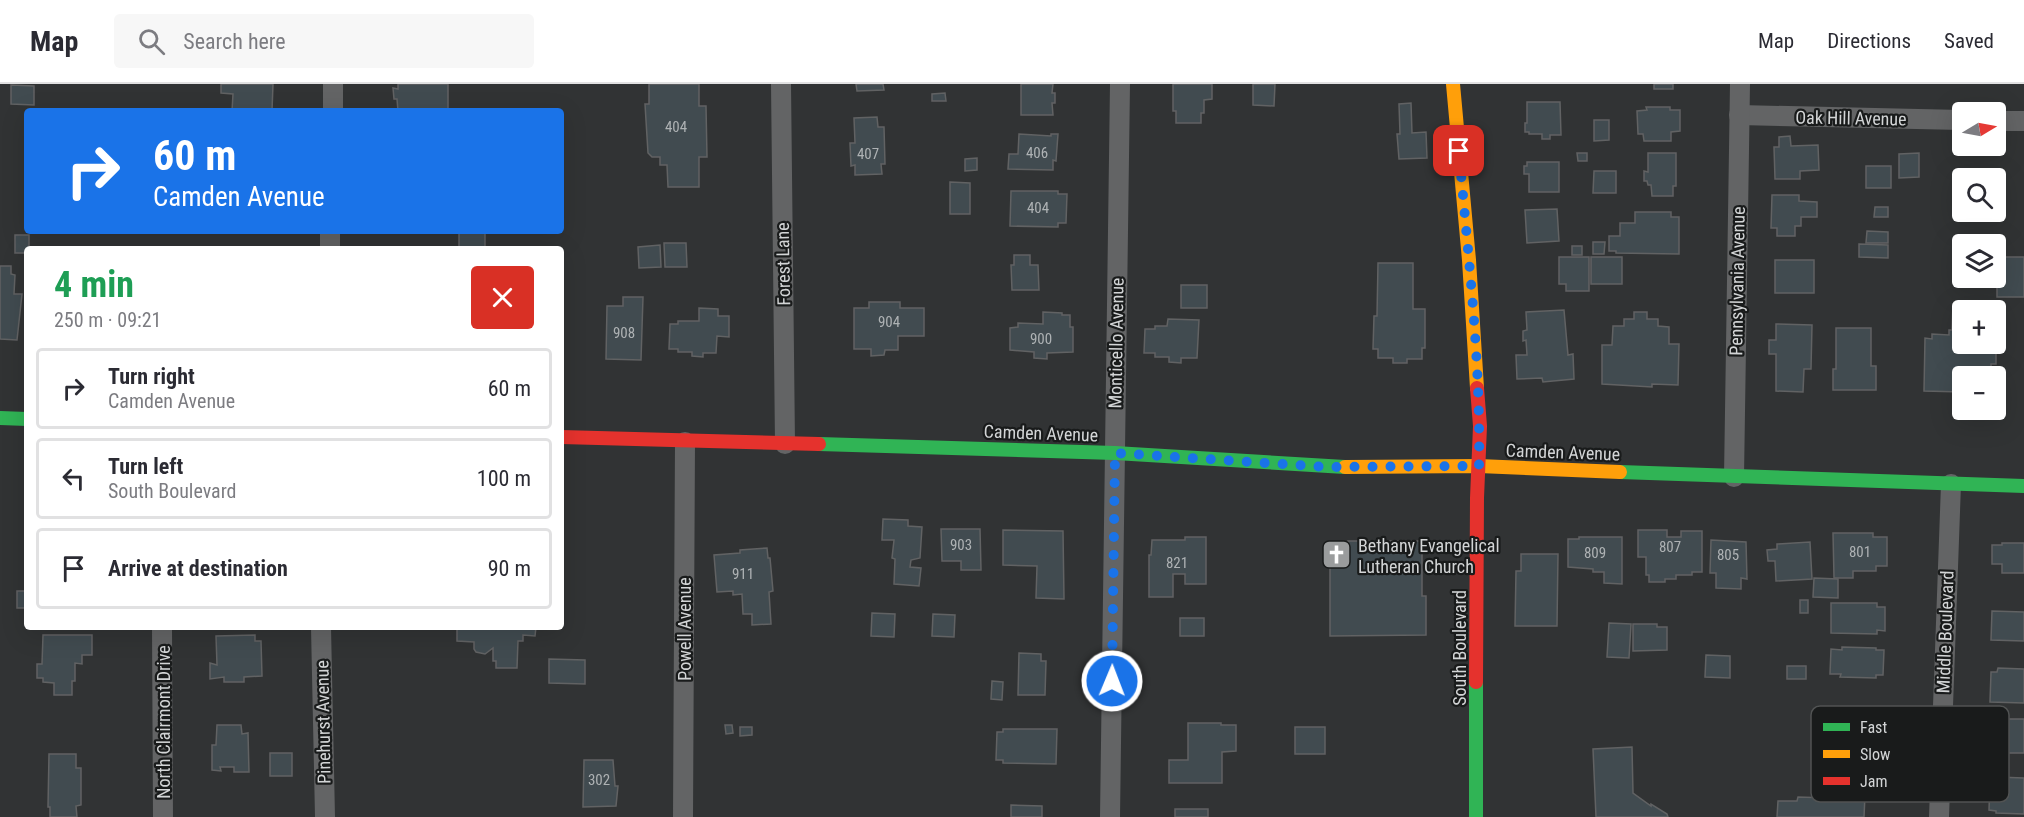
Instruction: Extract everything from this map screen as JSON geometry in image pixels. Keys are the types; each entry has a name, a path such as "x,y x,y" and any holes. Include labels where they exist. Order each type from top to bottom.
{"street":[{"path":"333,84 333,108"},
{"name":"Forest Lane","path":"781,84 785,444"},
{"name":"Monticello Avenue","path":"1110,817 1120,84"},
{"name":"South Boulevard","path":"1453,84 1469,260 1480,426 1476,817"},
{"name":"Pennsylvania Avenue","path":"1734,477 1740,84"},
{"name":"Oak Hill Avenue","path":"1739,115 1952,120"},
{"path":"2006,121 2024,121"},
{"path":"0,418 24,419"},
{"name":"Camden Avenue","path":"564,437 1115,453 1327,467 1479,466 2024,486"},
{"name":"Powell Avenue","path":"683,817 685,442"},
{"name":"Middle Boulevard","path":"1943,706 1951,484"},
{"name":"North Clairmont Drive","path":"162,630 163,817"},
{"name":"Pinehurst Avenue","path":"321,630 325,817"},
{"name":"Middle Boulevard","path":"1939,817 1940,802"}],"building":[{"path":"221,84 273,84 272,108 232,108 233,94 221,93"},
{"path":"398,84 448,84 448,108 398,108 393,88 398,89"},
{"path":"649,84 699,84 699,106 706,106 707,157 699,157 699,187 668,187 667,165 660,165 660,157 652,157 648,153 645,104 649,104"},
{"path":"856,84 883,84 884,90 857,91"},
{"path":"1021,84 1053,84 1052,93 1055,93 1055,103 1052,103 1053,115 1021,115"},
{"path":"1173,84 1212,84 1212,99 1204,100 1201,123 1176,123 1176,111 1173,111"},
{"path":"1253,84 1275,84 1274,106 1253,105"},
{"path":"1654,84 1673,84 1673,89 1654,89"},
{"path":"11,85 34,86 34,105 11,104"},
{"path":"945,93 946,101 932,101 932,94"},
{"path":"1527,102 1560,102 1561,135 1550,135 1550,139 1542,139 1542,134 1525,132"},
{"path":"1411,103 1412,133 1426,132 1427,158 1399,159 1397,134 1400,134 1399,104"},
{"path":"1646,107 1670,107 1670,110 1680,110 1680,131 1671,132 1671,141 1644,141 1643,134 1638,134 1637,111 1647,110"},
{"path":"877,117 878,127 884,127 885,164 881,164 882,174 855,175 855,165 851,166 850,143 855,143 854,118"},
{"path":"1594,120 1609,120 1609,140 1594,141"},
{"path":"1019,134 1051,136 1051,134 1058,134 1053,170 1008,169 1009,154 1018,154"},
{"path":"1790,136 1791,146 1818,145 1819,170 1800,171 1800,179 1775,179 1774,147 1779,147 1779,137"},
{"path":"1577,153 1587,153 1587,161 1578,161"},
{"path":"1648,153 1676,153 1676,186 1673,186 1673,196 1652,196 1651,185 1644,181 1644,171 1648,172"},
{"path":"1919,153 1919,177 1899,178 1899,154"},
{"path":"977,158 977,170 965,171 965,159"},
{"path":"1527,162 1559,162 1559,192 1529,192 1529,174 1524,174 1524,166 1527,166"},
{"path":"1866,166 1891,166 1891,188 1866,188"},
{"path":"1594,171 1616,171 1616,193 1593,193"},
{"path":"950,182 970,183 970,214 950,214"},
{"path":"1011,191 1058,191 1058,194 1067,194 1066,223 1058,223 1058,227 1010,226"},
{"path":"1772,195 1799,195 1799,201 1817,202 1817,217 1801,217 1801,226 1795,226 1795,236 1777,236 1777,228 1771,228"},
{"path":"1875,207 1888,207 1888,217 1874,217"},
{"path":"1557,209 1559,241 1527,243 1525,210"},
{"path":"1635,212 1671,212 1671,217 1679,217 1679,254 1609,251 1609,236 1620,236 1620,223 1635,223"},
{"path":"1867,231 1888,232 1888,243 1866,243"},
{"path":"459,234 485,234 485,246 459,246"},
{"path":"15,235 29,235 29,246 24,246 24,253 15,253"},
{"path":"1593,242 1605,242 1604,254 1593,254"},
{"path":"664,243 686,243 687,267 665,267"},
{"path":"1859,244 1888,245 1888,258 1859,257"},
{"path":"660,245 661,267 639,268 638,247"},
{"path":"1572,246 1582,246 1582,255 1572,255"},
{"path":"1014,255 1030,255 1030,265 1038,265 1039,290 1012,290 1011,265 1014,265"},
{"path":"1559,257 1589,257 1589,291 1566,291 1566,284 1559,284"},
{"path":"1591,257 1622,257 1622,284 1591,284"},
{"path":"2006,257 2024,257 2024,297 1997,297 1997,288 2006,288"},
{"path":"1775,260 1814,260 1814,293 1775,293"},
{"path":"1378,263 1413,263 1413,309 1425,309 1425,348 1422,348 1422,359 1407,359 1407,363 1393,363 1393,358 1378,358 1378,349 1373,349 1374,316 1377,316"},
{"path":"0,266 11,266 11,274 15,275 14,294 22,294 17,340 0,339"},
{"path":"1181,285 1207,285 1207,308 1181,308"},
{"path":"623,297 643,297 641,360 606,359 607,306 623,306"},
{"path":"869,302 900,302 900,308 924,308 924,336 898,336 898,350 885,350 884,355 871,356 871,349 854,349 854,308 869,308"},
{"path":"699,308 718,309 718,316 729,316 729,337 717,336 716,353 703,353 703,357 692,356 692,352 678,352 678,349 669,349 670,324 678,324 678,321 699,321"},
{"path":"1564,310 1568,355 1573,354 1574,379 1543,382 1542,378 1517,379 1516,355 1527,355 1526,340 1523,341 1523,331 1527,330 1526,312"},
{"path":"1043,312 1070,315 1070,327 1073,327 1073,352 1047,353 1047,359 1034,358 1034,352 1010,350 1010,328 1018,327 1018,323 1043,324"},
{"path":"1634,312 1647,312 1647,319 1658,319 1658,326 1669,327 1669,344 1679,344 1678,385 1652,384 1652,387 1602,384 1602,345 1612,345 1613,326 1624,326 1624,319 1634,319"},
{"path":"1168,319 1199,320 1197,358 1181,358 1181,363 1169,362 1169,357 1155,357 1155,353 1144,353 1145,329 1167,326"},
{"path":"1776,324 1812,325 1811,369 1804,369 1803,392 1776,391 1776,354 1769,354 1769,340 1776,340"},
{"path":"1836,328 1871,328 1871,366 1876,366 1876,390 1833,390 1833,369 1836,369"},
{"path":"1949,330 1952,330 1952,354 1996,354 1996,364 1952,366 1952,392 1924,391 1925,338 1932,339 1932,334 1949,335"},
{"path":"883,519 908,520 908,526 922,527 920,558 911,560 910,567 921,568 919,586 894,584 895,559 892,558 894,540 882,540"},
{"path":"941,529 980,529 981,570 961,570 961,561 942,561"},
{"path":"1003,530 1063,531 1064,599 1036,598 1037,566 1003,565"},
{"path":"1638,530 1667,530 1667,537 1681,537 1681,531 1702,531 1702,572 1692,572 1692,575 1676,575 1676,579 1665,579 1665,582 1649,582 1649,575 1646,575 1646,557 1638,557"},
{"path":"1833,533 1873,533 1873,537 1887,537 1887,566 1876,566 1876,571 1853,571 1853,578 1834,578"},
{"path":"1185,537 1206,537 1206,584 1185,584 1185,574 1173,574 1173,597 1149,597 1149,555 1151,555 1152,540 1185,540"},
{"path":"1579,537 1622,537 1622,584 1604,583 1604,572 1568,567 1568,539 1579,539"},
{"path":"1711,540 1746,542 1747,579 1741,578 1741,589 1716,588 1716,573 1710,573"},
{"path":"1348,541 1422,541 1422,596 1426,596 1426,635 1330,636 1330,544 1348,544"},
{"path":"1810,542 1812,579 1776,581 1775,561 1768,561 1767,550 1777,549 1777,544"},
{"path":"2002,543 2024,543 2024,573 2002,573 2002,564 1992,564 1992,545 2002,545"},
{"path":"767,548 773,591 769,592 771,624 752,625 752,614 743,614 742,594 733,595 733,591 717,592 714,555"},
{"path":"1521,554 1558,554 1557,626 1515,626 1516,571 1521,571"},
{"path":"1814,578 1838,579 1838,598 1813,597"},
{"path":"17,591 24,591 24,608 17,608"},
{"path":"1800,600 1808,600 1808,613 1800,613"},
{"path":"1831,603 1877,603 1877,607 1885,607 1885,631 1877,630 1877,634 1831,633"},
{"path":"1992,611 2024,612 2024,641 1991,640"},
{"path":"872,613 895,614 894,637 871,636"},
{"path":"933,614 955,615 954,637 932,636"},
{"path":"1180,618 1204,618 1204,636 1180,636"},
{"path":"1609,623 1631,624 1629,658 1607,657"},
{"path":"1633,624 1657,624 1657,627 1667,627 1667,650 1633,651"},
{"path":"457,630 536,630 535,636 523,635 523,641 518,641 517,668 496,668 496,661 493,661 493,648 485,654 476,652 474,642 457,641"},
{"path":"43,635 92,635 92,655 82,655 82,664 75,663 72,695 54,695 54,683 43,682 43,678 37,678 37,664 42,664"},
{"path":"255,635 255,641 261,641 262,676 244,677 244,682 224,682 224,677 210,679 210,663 217,665 216,636"},
{"path":"1842,647 1884,650 1883,675 1876,675 1876,678 1840,677 1841,674 1830,674 1831,649 1842,650"},
{"path":"1019,653 1041,654 1041,661 1046,661 1045,695 1018,695"},
{"path":"1706,655 1730,656 1730,678 1705,677"},
{"path":"549,659 585,660 585,684 549,683"},
{"path":"1787,666 1806,666 1806,679 1787,679"},
{"path":"1998,668 2024,669 2024,703 1990,702 1991,672 1997,672"},
{"path":"992,681 1003,682 1002,700 991,699"},
{"path":"2009,719 2024,719 2024,753 2009,753"},
{"path":"1188,723 1236,725 1236,751 1222,752 1222,783 1169,783 1169,760 1188,760"},
{"path":"217,725 241,725 242,734 248,733 249,772 234,772 234,767 220,767 221,771 212,770 212,745 216,745"},
{"path":"725,725 732,725 733,733 726,734"},
{"path":"740,727 752,727 752,735 740,736"},
{"path":"1295,727 1325,727 1325,754 1295,754"},
{"path":"1003,729 1057,729 1056,764 1003,763 1003,760 996,760 997,732 1003,732"},
{"path":"1632,747 1633,793 1667,814 1668,817 1596,817 1593,749"},
{"path":"270,753 292,753 292,776 270,776"},
{"path":"49,754 76,754 76,768 81,768 81,805 76,806 77,817 50,817 50,807 48,807"},
{"path":"584,760 613,760 615,786 618,786 616,806 583,807"},
{"path":"2009,777 2024,778 2024,814 1996,813 1996,811 1989,810 1989,802 2009,802"},
{"path":"1798,797 1811,797 1811,802 1865,802 1864,817 1777,817 1778,801 1797,801"},
{"path":"1011,805 1042,806 1042,817 1011,817"},
{"path":"1175,809 1208,809 1208,817 1175,817"}],"traffic: fast":[{"path":"0,418 24,419"},
{"path":"819,444 1115,453 1345,467"},
{"path":"1620,472 2024,486"},
{"path":"1476,682 1476,817"}],"traffic: slow":[{"path":"1453,84 1469,260 1477,388"},
{"path":"1345,467 1479,466 1620,472"}],"traffic: jam":[{"path":"1476,682 1477,498 1480,426 1477,388"},
{"path":"564,437 819,444"}],"place":[{"name":"Bethany Evangelical Lutheran Church","path":"1337,555"}],"route":[{"path":"1112,681 1115,453 1327,467 1479,466 1480,426 1459,151"}]}
